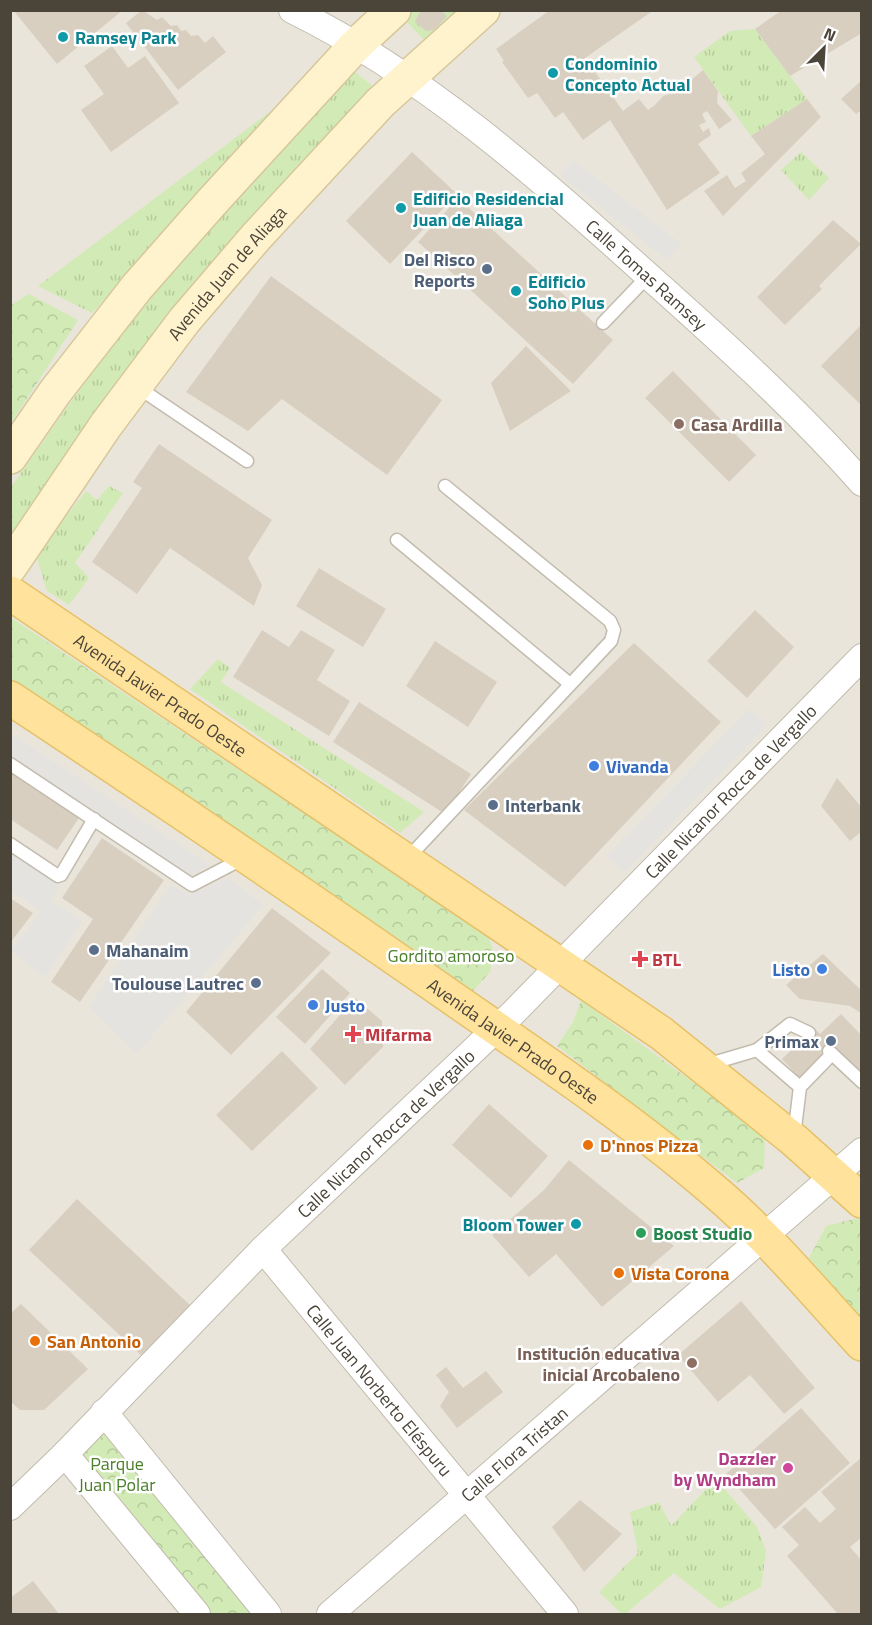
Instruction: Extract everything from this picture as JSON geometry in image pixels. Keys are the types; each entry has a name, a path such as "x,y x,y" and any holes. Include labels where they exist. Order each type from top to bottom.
{"main road":[{"path":"10,457 55,392 137,286 355,46 394,10"},
{"name":"Avenida Juan de Aliaga","path":"10,567 106,425 184,321 256,237 380,103 483,10"},
{"name":"Avenida Javier Prado Oeste","path":"10,593 661,1033 794,1140 861,1201"},
{"name":"Avenida Javier Prado Oeste","path":"10,698 248,856 498,1028 642,1133 712,1189 763,1235 861,1344"}],"street":[{"name":"Calle Tomas Ramsey","path":"292,10 409,78 563,199 704,327 831,448 861,483"},
{"name":"Calle Nicanor Rocca de Vergallo","path":"14,1495 65,1454 263,1250 498,1028 861,657"},
{"name":"Calle Flora Tristan","path":"330,1614 861,1151"},
{"name":"Calle Juan Norberto Eléspuru","path":"263,1250 565,1614"},
{"path":"104,1412 268,1614"},
{"path":"65,1454 197,1614"}],"lane":[{"path":"603,323 648,276"},
{"path":"135,386 248,461"},
{"path":"405,860 611,640 614,630 610,621 446,486"},
{"path":"397,540 570,684"},
{"path":"10,764 192,885 248,856"},
{"path":"10,844 58,876 61,875 94,819"},
{"path":"702,1066 757,1050 790,1024 809,1033"},
{"path":"757,1050 800,1087"},
{"path":"794,1140 800,1087 830,1052 861,1082"}],"shaded area":[{"path":"11,11 861,11 861,1614 11,1614"},
{"path":"573,160 681,244 667,260 560,175"},
{"path":"749,709 767,725 624,873 607,856"},
{"path":"10,733 210,865 188,876 11,757"},
{"path":"10,852 60,885 50,900 82,921 45,977 11,951 41,911 11,891"},
{"path":"228,878 263,905 137,1054 89,1007 171,884 189,895"}],"green space":[{"path":"405,11 470,11 432,48 400,15"},
{"path":"755,29 807,99 751,136 694,57 730,31"},
{"path":"354,71 374,87 14,536 11,534 11,487 149,291"},
{"path":"291,96 92,313 38,286"},
{"path":"801,152 829,178 809,200 781,170"},
{"path":"29,294 78,320 11,423 11,305"},
{"path":"109,486 123,493 75,563 89,578 69,605 47,591 36,555 86,491 97,500"},
{"name":"Gordito amoroso","path":"10,617 488,936 494,953 490,972 473,991 455,1000 11,698"},
{"path":"218,659 230,668 221,682 424,812 400,833 190,689"},
{"path":"581,1000 765,1135 764,1168 737,1183 557,1046 573,1022"},
{"path":"858,1218 862,1222 861,1318 809,1258 826,1226"},
{"name":"Parque Juan Polar","path":"111,1420 268,1614 197,1614 73,1464"},
{"path":"716,1479 757,1527 766,1551 761,1587 720,1609 674,1573 625,1614 622,1614 599,1592 638,1553 630,1512 659,1502 671,1526"}],"building":[{"name":"Ramsey Park","path":"13,10 123,10 57,64"},
{"path":"142,10 157,20 162,17 171,26 177,25 181,31 186,30 191,36 198,35 205,43 213,36 226,52 178,90 126,23"},
{"path":"422,10 440,10 447,16 434,30 426,31 415,22"},
{"path":"550,10 654,10 585,58 623,111 639,99 648,110 663,96 677,92 703,70 718,91 717,103 732,120 719,129 707,111 702,114 706,122 699,125 703,132 709,128 711,135 698,144 720,173 667,210 610,120 583,140 563,112 555,118 537,93 528,98 502,62 504,61 496,49"},
{"path":"782,10 862,10 862,33 790,76 755,29"},
{"path":"112,46 128,68 145,56 179,103 111,152 81,110 104,94 84,66"},
{"path":"862,80 862,110 856,114 841,99"},
{"path":"807,99 821,117 723,216 704,191 727,175 735,188 746,181 741,173 765,154 751,136"},
{"name":"Edificio Residencial Juan de Aliaga","path":"412,152 457,194 390,264 346,221"},
{"name":"Edificio Soho Plus","path":"458,198 613,340 573,384 418,242"},
{"path":"833,220 861,244 819,286 822,289 785,325 757,297"},
{"path":"271,276 442,400 387,475 282,399 248,431 186,392"},
{"path":"862,324 862,406 821,366"},
{"path":"526,346 571,391 510,431 491,383"},
{"path":"673,371 756,455 729,482 645,398"},
{"path":"159,444 272,520 248,558 262,585 254,606 170,548 137,594 92,562 142,488 133,482"},
{"path":"319,568 386,609 363,647 296,606"},
{"path":"755,610 794,647 747,698 707,661"},
{"path":"262,630 289,647 301,630 335,650 317,680 350,701 329,736 233,677"},
{"path":"435,641 497,682 468,727 406,686"},
{"name":"Vivanda","path":"634,643 721,722 565,887 464,810"},
{"path":"359,702 471,774 445,814 333,742"},
{"path":"10,772 79,818 57,850 10,819"},
{"path":"837,778 862,808 862,831 850,841 821,806"},
{"name":"Mahanaim","path":"102,838 164,880 80,1002 51,982 93,919 62,898"},
{"path":"10,898 33,913 10,943"},
{"name":"Toulouse Lautrec","path":"272,908 331,953 231,1055 186,1012"},
{"name":"Listo","path":"823,954 862,991 862,1014 850,1006 800,999 786,985"},
{"name":"Justo","path":"322,969 350,993 305,1044 276,1017"},
{"name":"Mifarma","path":"355,998 382,1021 383,1047 345,1085 310,1049"},
{"name":"Primax","path":"841,1014 862,1036 862,1067 857,1071 833,1046 800,1078 782,1059 814,1028 820,1034"},
{"path":"282,1051 318,1088 252,1151 216,1115"},
{"path":"489,1104 548,1156 511,1198 452,1145"},
{"name":"Bloom Tower","path":"569,1160 674,1246 602,1307 556,1254 529,1277 492,1235 544,1190"},
{"path":"77,1199 191,1306 143,1357 29,1250"},
{"path":"741,1301 815,1388 784,1414 750,1375 718,1402 678,1355"},
{"name":"San Antonio","path":"21,1304 88,1369 44,1410 20,1410 10,1401 10,1314"},
{"path":"446,1367 463,1388 486,1371 503,1392 457,1428 440,1406 449,1392 436,1375"},
{"name":"Dazzler by Wyndham","path":"801,1408 850,1463 775,1529 726,1474"},
{"path":"862,1457 862,1537 850,1547 862,1561 862,1614 838,1614 787,1556 799,1545 782,1527 805,1507 820,1523 836,1509 821,1492"},
{"path":"580,1500 622,1534 584,1572 552,1527"},
{"path":"33,1581 59,1614 10,1614 10,1598"}],"place":[{"name":"Ramsey Park","path":"63,37"},
{"name":"Condominio Concepto Actual","path":"553,73"},
{"name":"Edificio Residencial Juan de Aliaga","path":"401,208"},
{"name":"Del Risco Reports","path":"487,269"},
{"name":"Edificio Soho Plus","path":"516,291"},
{"name":"Casa Ardilla","path":"679,424"},
{"name":"Vivanda","path":"594,766"},
{"name":"Interbank","path":"493,805"},
{"name":"Mahanaim","path":"94,950"},
{"name":"BTL","path":"640,959"},
{"name":"Listo","path":"822,969"},
{"name":"Toulouse Lautrec","path":"256,983"},
{"name":"Justo","path":"313,1005"},
{"name":"Mifarma","path":"353,1034"},
{"name":"Primax","path":"831,1041"},
{"name":"D'nnos Pizza","path":"588,1145"},
{"name":"Bloom Tower","path":"576,1224"},
{"name":"Boost Studio","path":"641,1233"},
{"name":"Vista Corona","path":"619,1273"},
{"name":"San Antonio","path":"35,1341"},
{"name":"Institución educativa inicial Arcobaleno","path":"692,1363"},
{"name":"Dazzler by Wyndham","path":"788,1468"}]}
